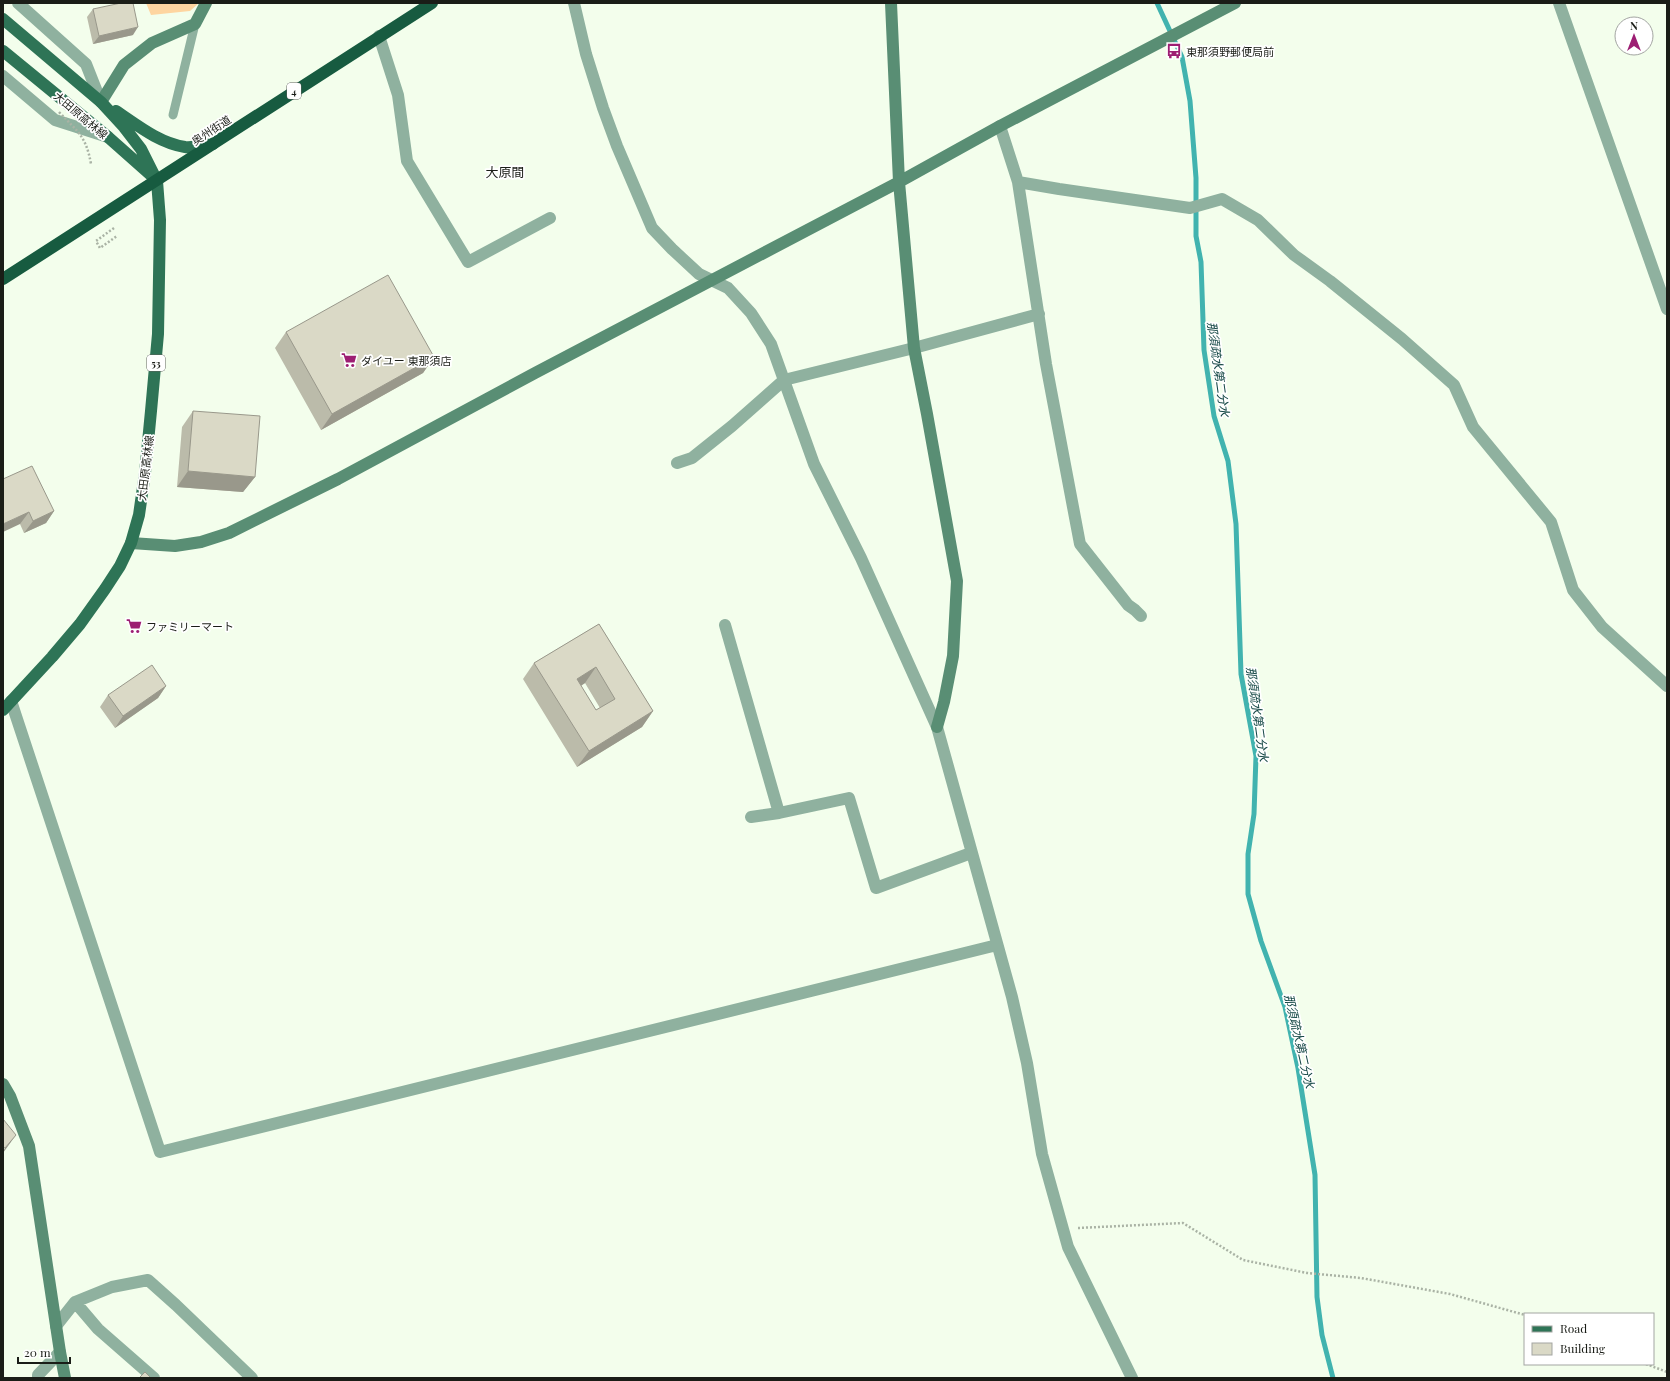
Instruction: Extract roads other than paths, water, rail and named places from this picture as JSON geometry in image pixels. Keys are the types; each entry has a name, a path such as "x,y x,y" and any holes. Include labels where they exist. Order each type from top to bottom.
{"highway":[{"name":"奥州街道","path":"3,279 432,3"}],"main road":[{"name":"大田原高林線","path":"3,19 101,102 157,138 169,143 186,147 213,144"},
{"name":"大田原高林線","path":"3,51 108,138 157,181"},
{"name":"大田原高林線","path":"3,710 80,624 106,589 120,566 131,543 138,515 145,473 158,334 160,220 157,181 141,149 101,102"}],"street":[{"path":"18,3 86,64 101,102"},
{"path":"101,102 124,65 152,43 195,24 206,3"},
{"path":"574,3 586,54 603,108 617,146 652,228 699,274 728,288 751,313 771,344 814,464 861,558 938,727 971,853 1012,996 1027,1063 1042,1154 1062,1228 1068,1247 1132,1378"},
{"path":"890,3 899,182 914,348 957,581 953,656 938,727"},
{"path":"131,543 175,546 201,542 229,533 338,479 535,373 899,182 1000,126 1235,3"},
{"path":"1558,3 1667,309"},
{"path":"379,36 398,95 407,161 468,262 550,218"},
{"path":"3,76 55,120 108,138"},
{"path":"1000,126 1018,182 1046,364 1080,544 1128,605 1141,616"},
{"path":"1018,182 1190,208 1222,199 1258,220 1294,255 1330,281 1396,334 1454,385 1473,427 1552,522 1573,590 1602,627 1667,686"},
{"path":"677,463 692,458 732,426 784,380 914,348 1039,314"},
{"path":"724,625 779,813"},
{"path":"11,701 160,1152 997,945"},
{"path":"751,817 779,813 849,798 876,888 971,853"},
{"path":"3,1084 10,1096 29,1146 65,1378"},
{"path":"56,1326 75,1302 112,1288 148,1280 252,1378"},
{"path":"75,1302 98,1329 154,1378"},
{"path":"38,1378 38,1375 60,1352"}],"lane":[{"path":"173,115 195,24"}],"waterway":[{"name":"那須疏水第二分水","path":"1157,3 1182,57 1190,101 1196,178 1196,236 1201,262 1204,350 1214,416 1228,461 1236,524 1241,674 1256,756 1254,814 1248,854 1248,894 1261,941 1285,1007 1298,1068 1315,1175 1317,1297 1322,1335 1333,1378"}],"place":[{"name":"東那須野郵便局前","path":"1174,51"},
{"name":"ダイユー 東那須店","path":"349,360"},
{"name":"ファミリーマート","path":"134,626"}],"district":[{"name":"大原間","path":"505,171"}]}
